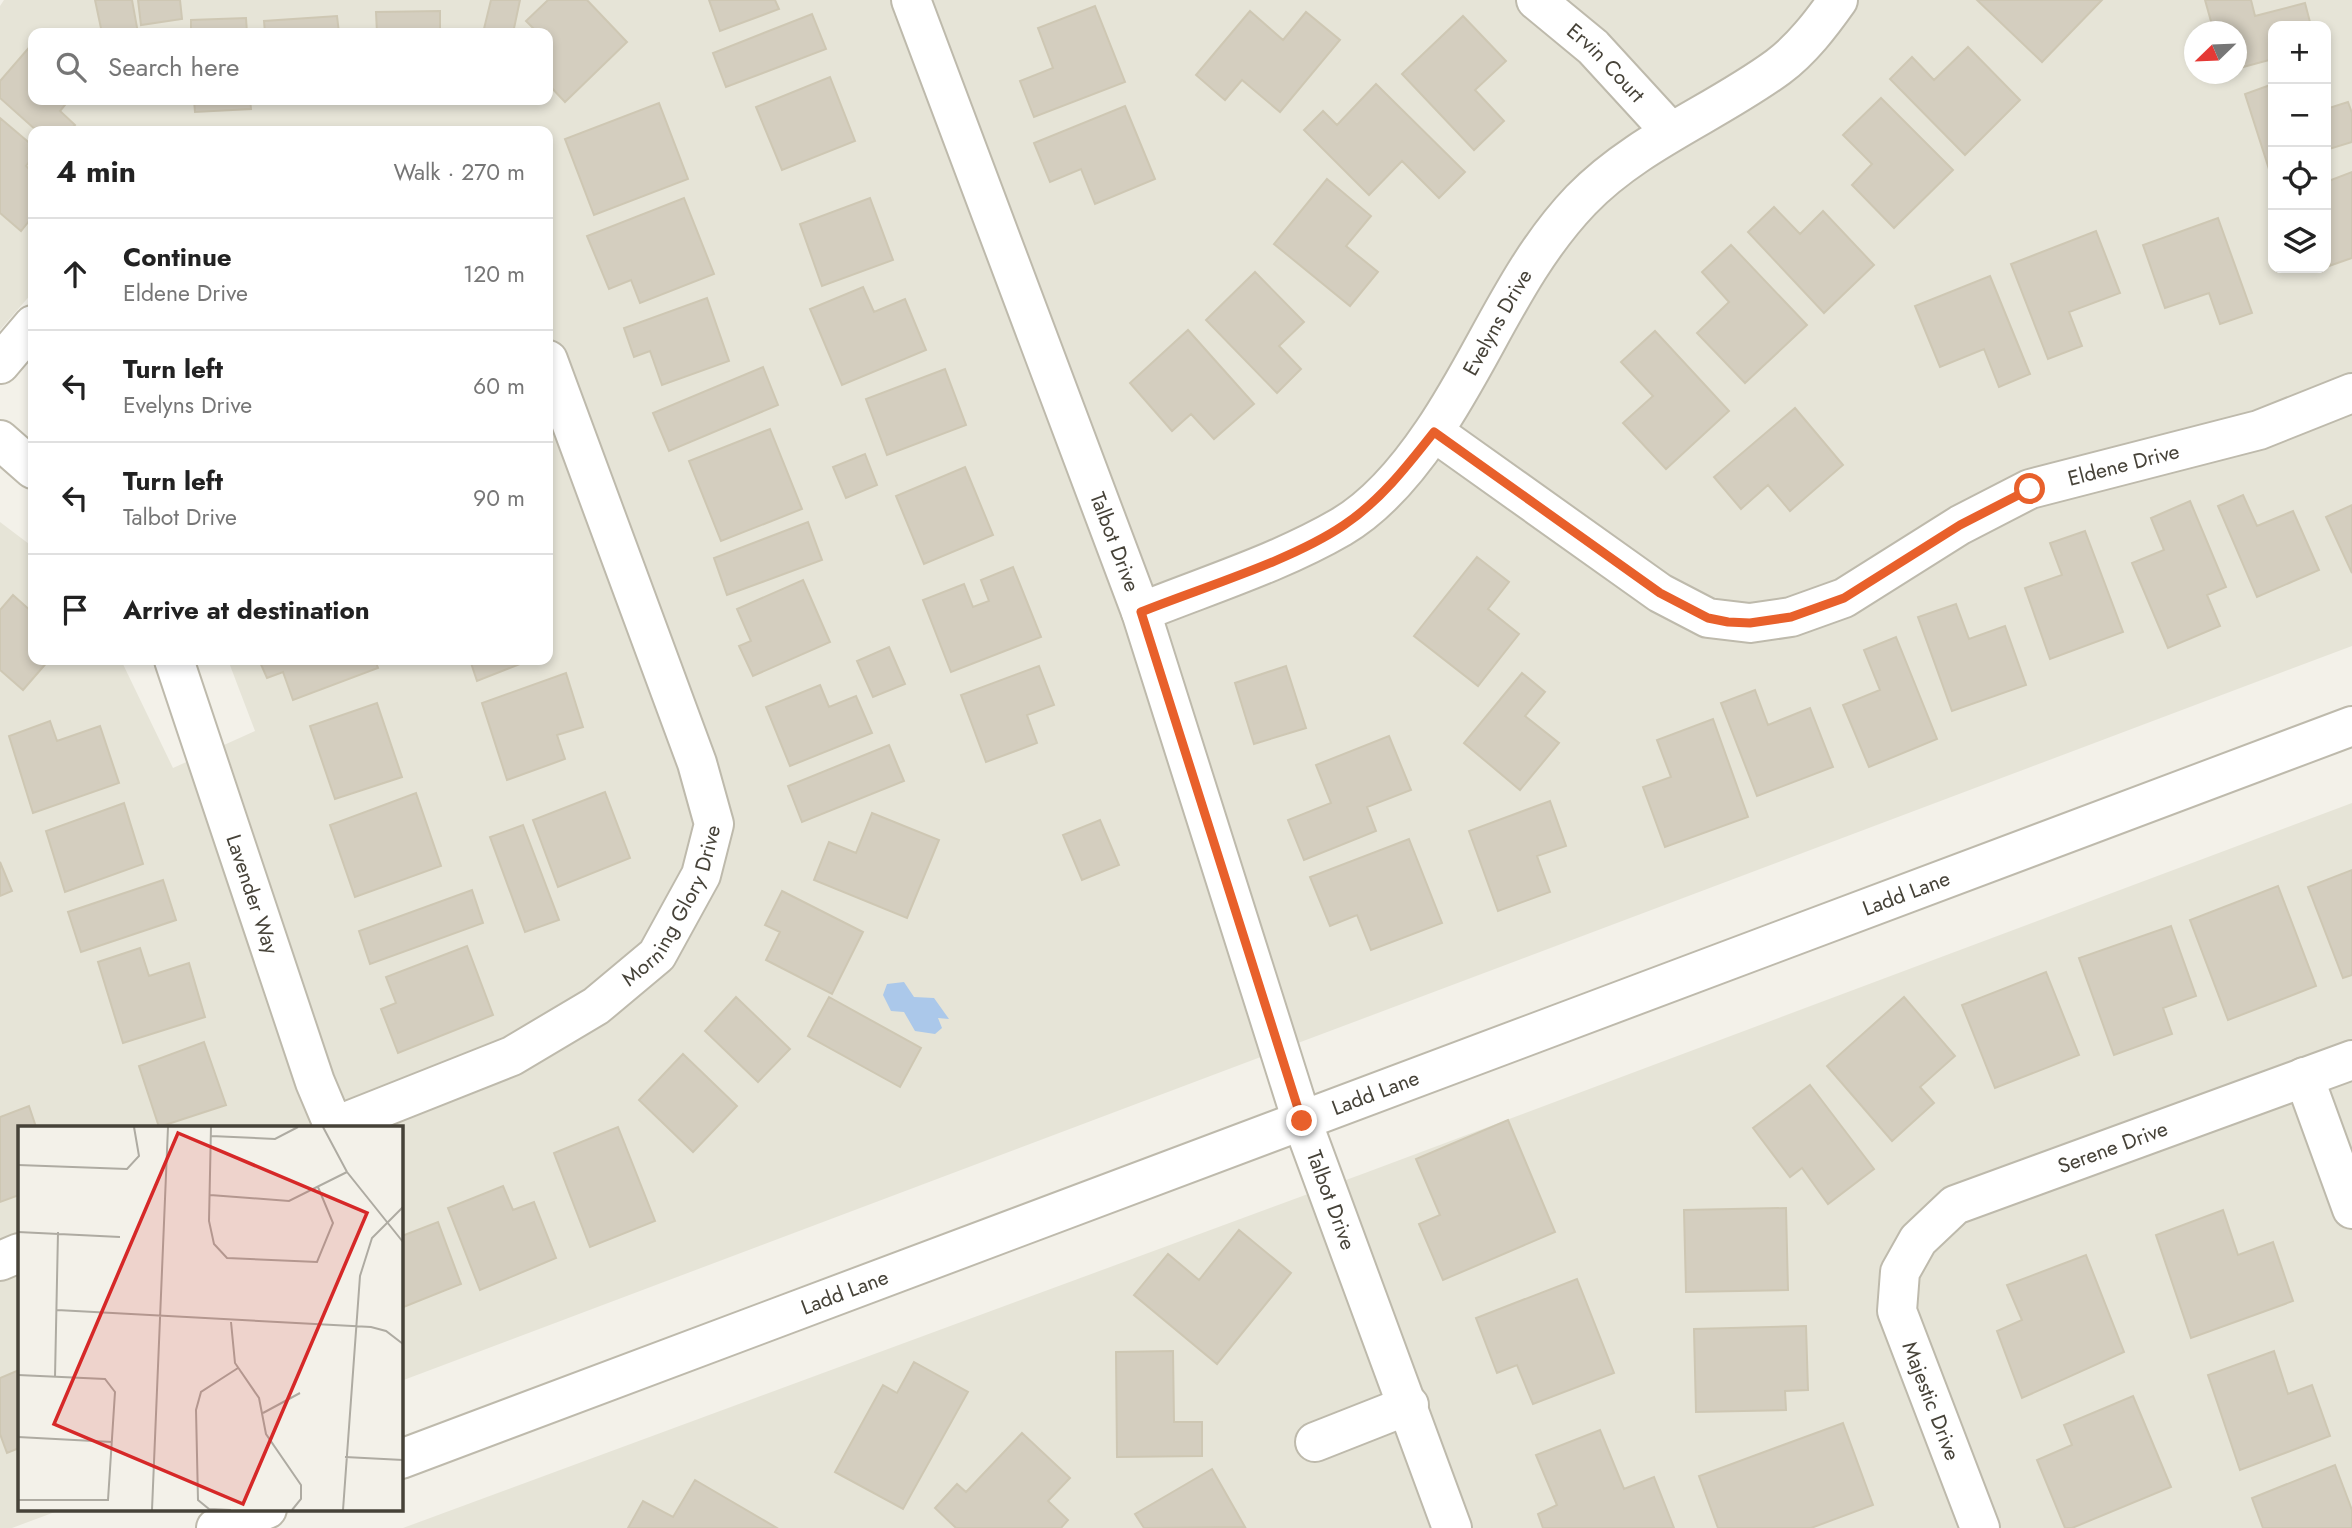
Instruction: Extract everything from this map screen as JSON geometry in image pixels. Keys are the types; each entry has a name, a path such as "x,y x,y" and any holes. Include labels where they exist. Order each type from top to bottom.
{"street":[{"name":"Talbot Drive","path":"911,0 1141,612 1302,1121 1409,1405 1452,1528"},
{"name":"Ervin Court","path":"1536,0 1593,47 1671,132"},
{"name":"Evelyns Drive","path":"1141,612 1293,551 1343,526 1363,510 1408,465 1434,432 1513,291 1546,240 1582,199 1628,159 1778,67 1801,47 1838,0"},
{"path":"0,364 28,331"},
{"name":"Morning Glory Drive","path":"337,1126 512,1056 596,1006 657,955 701,875 714,824 700,775 553,374"},
{"name":"Eldene Drive","path":"1434,432 1660,593 1708,618 1750,623 1791,617 1844,598 1960,525 2030,489 2259,430 2352,393"},
{"path":"0,440 28,465"},
{"name":"Lavender Way","path":"176,665 311,1069 334,1126"},
{"name":"Ladd Lane","path":"402,1459 2352,726"},
{"name":"Serene Drive","path":"1900,1272 1917,1240 1955,1205 2352,1060"},
{"path":"2304,1077 2352,1209"},
{"path":"0,1261 18,1253"},
{"name":"Majestic Drive","path":"1900,1272 1897,1311 1979,1528"},
{"path":"1315,1442 1409,1405"},
{"path":"216,1528 264,1510"}],"shaded area":[{"path":"4,0 2352,0 2352,646 402,1381 402,1126 18,1126 18,1510 60,1510 12,1528 0,1528 0,522 28,543 28,665 123,665 173,768 255,731 230,665 553,665 553,126 28,126 28,298 0,330 0,6"},
{"path":"2352,803 2352,1528 403,1528 1365,1173"}],"water":[{"path":"904,982 914,997 934,998 949,1019 938,1018 942,1028 935,1034 915,1031 904,1012 891,1011 883,995 887,984"}],"building":[{"path":"95,0 132,0 137,28 101,28"},
{"path":"138,0 180,0 182,19 141,25"},
{"path":"491,0 520,0 514,28 484,28"},
{"path":"548,0 587,0 627,42 565,102 553,89 553,28 533,28 526,21"},
{"path":"709,0 775,0 779,9 720,31"},
{"path":"1977,0 2102,0 2042,62"},
{"path":"2205,0 2251,0 2255,16 2305,3 2310,21 2268,21 2268,60 2247,66 2247,21 2211,21"},
{"path":"1095,6 1125,82 1034,117 1020,81 1053,68 1038,28"},
{"path":"440,11 440,28 377,28 376,12"},
{"path":"1250,11 1283,40 1306,12 1340,40 1280,112 1242,80 1225,100 1196,75"},
{"path":"812,14 826,49 726,87 713,53"},
{"path":"337,16 338,28 265,28 264,21"},
{"path":"1463,16 1506,61 1475,90 1504,121 1474,150 1402,74"},
{"path":"246,18 247,28 191,28 191,20"},
{"path":"1968,47 2020,100 1965,155 1890,79 1912,57 1934,80"},
{"path":"28,49 28,105 65,105 60,111 75,125 31,126 0,98 0,81"},
{"path":"830,77 855,141 782,170 756,107"},
{"path":"1376,84 1465,172 1439,198 1402,161 1369,195 1304,130 1323,111 1337,125"},
{"path":"2268,86 2268,166 2245,94"},
{"path":"1881,98 1953,170 1894,228 1852,185 1872,164 1843,135"},
{"path":"2348,102 2352,113 2352,142 2331,148 2331,147 2331,107"},
{"path":"659,103 688,179 594,215 565,139"},
{"path":"194,105 251,105 251,109 195,112"},
{"path":"1125,106 1155,179 1095,204 1081,169 1050,182 1034,143"},
{"path":"0,118 28,142 28,222 21,231 0,213"},
{"path":"2352,172 2352,258 2331,265 2331,210 2331,180"},
{"path":"1327,179 1371,216 1346,246 1378,272 1350,306 1274,244"},
{"path":"684,198 714,274 640,303 631,280 609,289 587,236"},
{"path":"870,198 893,260 822,286 800,224"},
{"path":"1774,207 1800,234 1823,211 1874,265 1824,313 1748,232"},
{"path":"2218,218 2252,313 2220,324 2209,293 2165,308 2143,245"},
{"path":"2096,231 2120,293 2069,312 2082,346 2048,359 2011,264"},
{"path":"1731,245 1807,325 1745,383 1697,333 1729,302 1702,272"},
{"path":"1255,272 1304,322 1279,346 1301,369 1277,393 1206,320"},
{"path":"1990,276 2030,374 1999,387 1984,349 1940,367 1915,306"},
{"path":"863,287 874,312 905,299 926,350 842,385 810,309"},
{"path":"707,298 729,361 662,385 650,351 634,357 624,328"},
{"path":"1188,330 1254,404 1214,439 1191,414 1172,431 1130,383"},
{"path":"1655,331 1729,411 1666,469 1623,423 1653,396 1621,362"},
{"path":"763,367 778,405 669,451 653,413"},
{"path":"945,369 966,425 887,455 866,399"},
{"path":"1795,408 1843,465 1790,511 1768,485 1741,509 1714,477"},
{"path":"770,429 802,509 721,541 689,461"},
{"path":"865,454 877,485 846,498 833,467"},
{"path":"965,467 993,535 924,564 896,496"},
{"path":"2243,495 2257,526 2293,511 2319,570 2257,597 2218,506"},
{"path":"2190,501 2226,587 2207,595 2220,626 2168,648 2132,563 2164,550 2151,518"},
{"path":"2352,505 2352,573 2326,517"},
{"path":"808,522 822,560 727,595 714,558"},
{"path":"2085,531 2123,632 2050,659 2025,588 2062,575 2050,543"},
{"path":"1477,557 1509,582 1488,609 1519,634 1478,686 1414,636"},
{"path":"1013,567 1041,637 951,672 923,600 964,584 973,607 989,601 981,580"},
{"path":"803,580 830,642 753,676 739,646 751,641 737,609"},
{"path":"13,595 28,608 28,665 45,665 23,690 0,670 0,610"},
{"path":"1956,604 1969,639 2005,626 2026,685 1952,711 1918,617"},
{"path":"1896,637 1937,739 1869,767 1843,705 1880,690 1864,650"},
{"path":"889,647 905,684 873,697 857,661"},
{"path":"261,665 377,665 378,668 293,700 283,672 267,678"},
{"path":"472,665 517,665 477,681"},
{"path":"1039,666 1054,705 1027,715 1037,743 986,762 961,695"},
{"path":"1286,666 1306,728 1254,744 1235,683"},
{"path":"566,673 583,727 557,735 565,759 507,780 482,703"},
{"path":"1522,673 1545,692 1525,716 1559,743 1520,790 1464,743"},
{"path":"820,685 829,707 856,696 872,733 790,766 766,707"},
{"path":"1755,690 1768,725 1810,708 1833,767 1757,796 1721,703"},
{"path":"377,703 402,777 335,799 310,726"},
{"path":"1713,719 1748,817 1665,847 1643,787 1671,777 1657,740"},
{"path":"50,721 57,741 100,726 119,783 33,813 9,736"},
{"path":"1389,736 1411,790 1367,807 1376,831 1304,860 1288,820 1331,803 1316,765"},
{"path":"889,745 904,781 802,822 788,786"},
{"path":"605,792 630,858 558,887 533,820"},
{"path":"416,793 441,866 355,897 330,825"},
{"path":"1550,801 1566,846 1537,856 1550,892 1498,911 1469,831"},
{"path":"124,803 143,864 65,892 46,831"},
{"path":"872,813 939,840 907,918 814,880 829,842 856,853"},
{"path":"1100,820 1119,865 1082,880 1063,835"},
{"path":"523,825 559,920 525,932 490,837"},
{"path":"1409,839 1442,923 1371,950 1357,915 1330,926 1310,877"},
{"path":"0,862 12,891 0,896"},
{"path":"2352,870 2352,975 2343,978 2308,887"},
{"path":"163,880 176,920 81,952 68,912"},
{"path":"2278,886 2316,986 2228,1020 2190,920"},
{"path":"472,890 483,923 370,964 359,931"},
{"path":"782,891 863,932 832,994 766,960 780,932 765,925"},
{"path":"2171,926 2196,996 2163,1008 2172,1034 2114,1055 2079,958"},
{"path":"467,946 493,1015 398,1053 381,1009 396,1003 386,977"},
{"path":"140,948 149,976 189,963 205,1017 123,1043 98,962"},
{"path":"2046,972 2079,1055 1995,1088 1962,1005"},
{"path":"736,997 790,1049 758,1082 705,1031"},
{"path":"829,997 921,1048 900,1087 808,1036"},
{"path":"1904,997 1955,1056 1920,1087 1934,1103 1892,1141 1827,1066"},
{"path":"204,1042 226,1105 159,1126 139,1066"},
{"path":"683,1054 737,1106 693,1152 639,1100"},
{"path":"1810,1085 1874,1169 1828,1204 1802,1168 1790,1177 1753,1128"},
{"path":"29,1106 36,1126 18,1126 18,1195 0,1202 0,1117"},
{"path":"1508,1120 1555,1232 1443,1280 1419,1224 1440,1215 1416,1159"},
{"path":"618,1127 655,1221 590,1247 554,1153"},
{"path":"503,1186 513,1210 534,1202 556,1258 480,1290 448,1208"},
{"path":"1786,1208 1788,1290 1686,1292 1684,1210"},
{"path":"2223,1210 2238,1255 2273,1242 2293,1301 2191,1338 2156,1235"},
{"path":"438,1222 461,1284 402,1308 402,1236"},
{"path":"1239,1230 1291,1273 1217,1364 1134,1295 1168,1254 1199,1280"},
{"path":"2086,1255 2124,1352 2022,1398 1997,1331 2022,1320 2007,1285"},
{"path":"1577,1279 1614,1373 1533,1404 1517,1365 1497,1373 1476,1318"},
{"path":"1806,1326 1808,1390 1785,1391 1786,1410 1696,1412 1694,1329"},
{"path":"1173,1351 1174,1422 1202,1422 1202,1456 1117,1457 1116,1352"},
{"path":"2274,1351 2288,1394 2312,1385 2330,1436 2240,1470 2208,1375"},
{"path":"914,1362 968,1392 903,1509 835,1472 883,1385 897,1393"},
{"path":"18,1370 18,1448 7,1453 0,1434 0,1378"},
{"path":"2133,1396 2171,1487 2072,1528 2065,1528 2037,1460 2072,1445 2064,1425"},
{"path":"1843,1423 1873,1505 1811,1528 1718,1528 1699,1476"},
{"path":"1600,1430 1624,1489 1654,1477 1674,1528 1543,1528 1538,1514 1557,1505 1536,1455"},
{"path":"1022,1433 1070,1478 1048,1501 1068,1520 1061,1528 956,1528 935,1508 957,1484 966,1492"},
{"path":"2335,1465 2352,1510 2352,1528 2263,1528 2252,1498"},
{"path":"1212,1469 1245,1527 1144,1528 1135,1514"},
{"path":"695,1480 777,1528 628,1528 643,1501 673,1517"}],"route":[{"path":"1302,1121 1141,612 1293,551 1343,526 1408,465 1434,432 1660,593 1708,618 1728,622 1750,623 1791,617 1844,598 1960,525 2030,489"}]}
